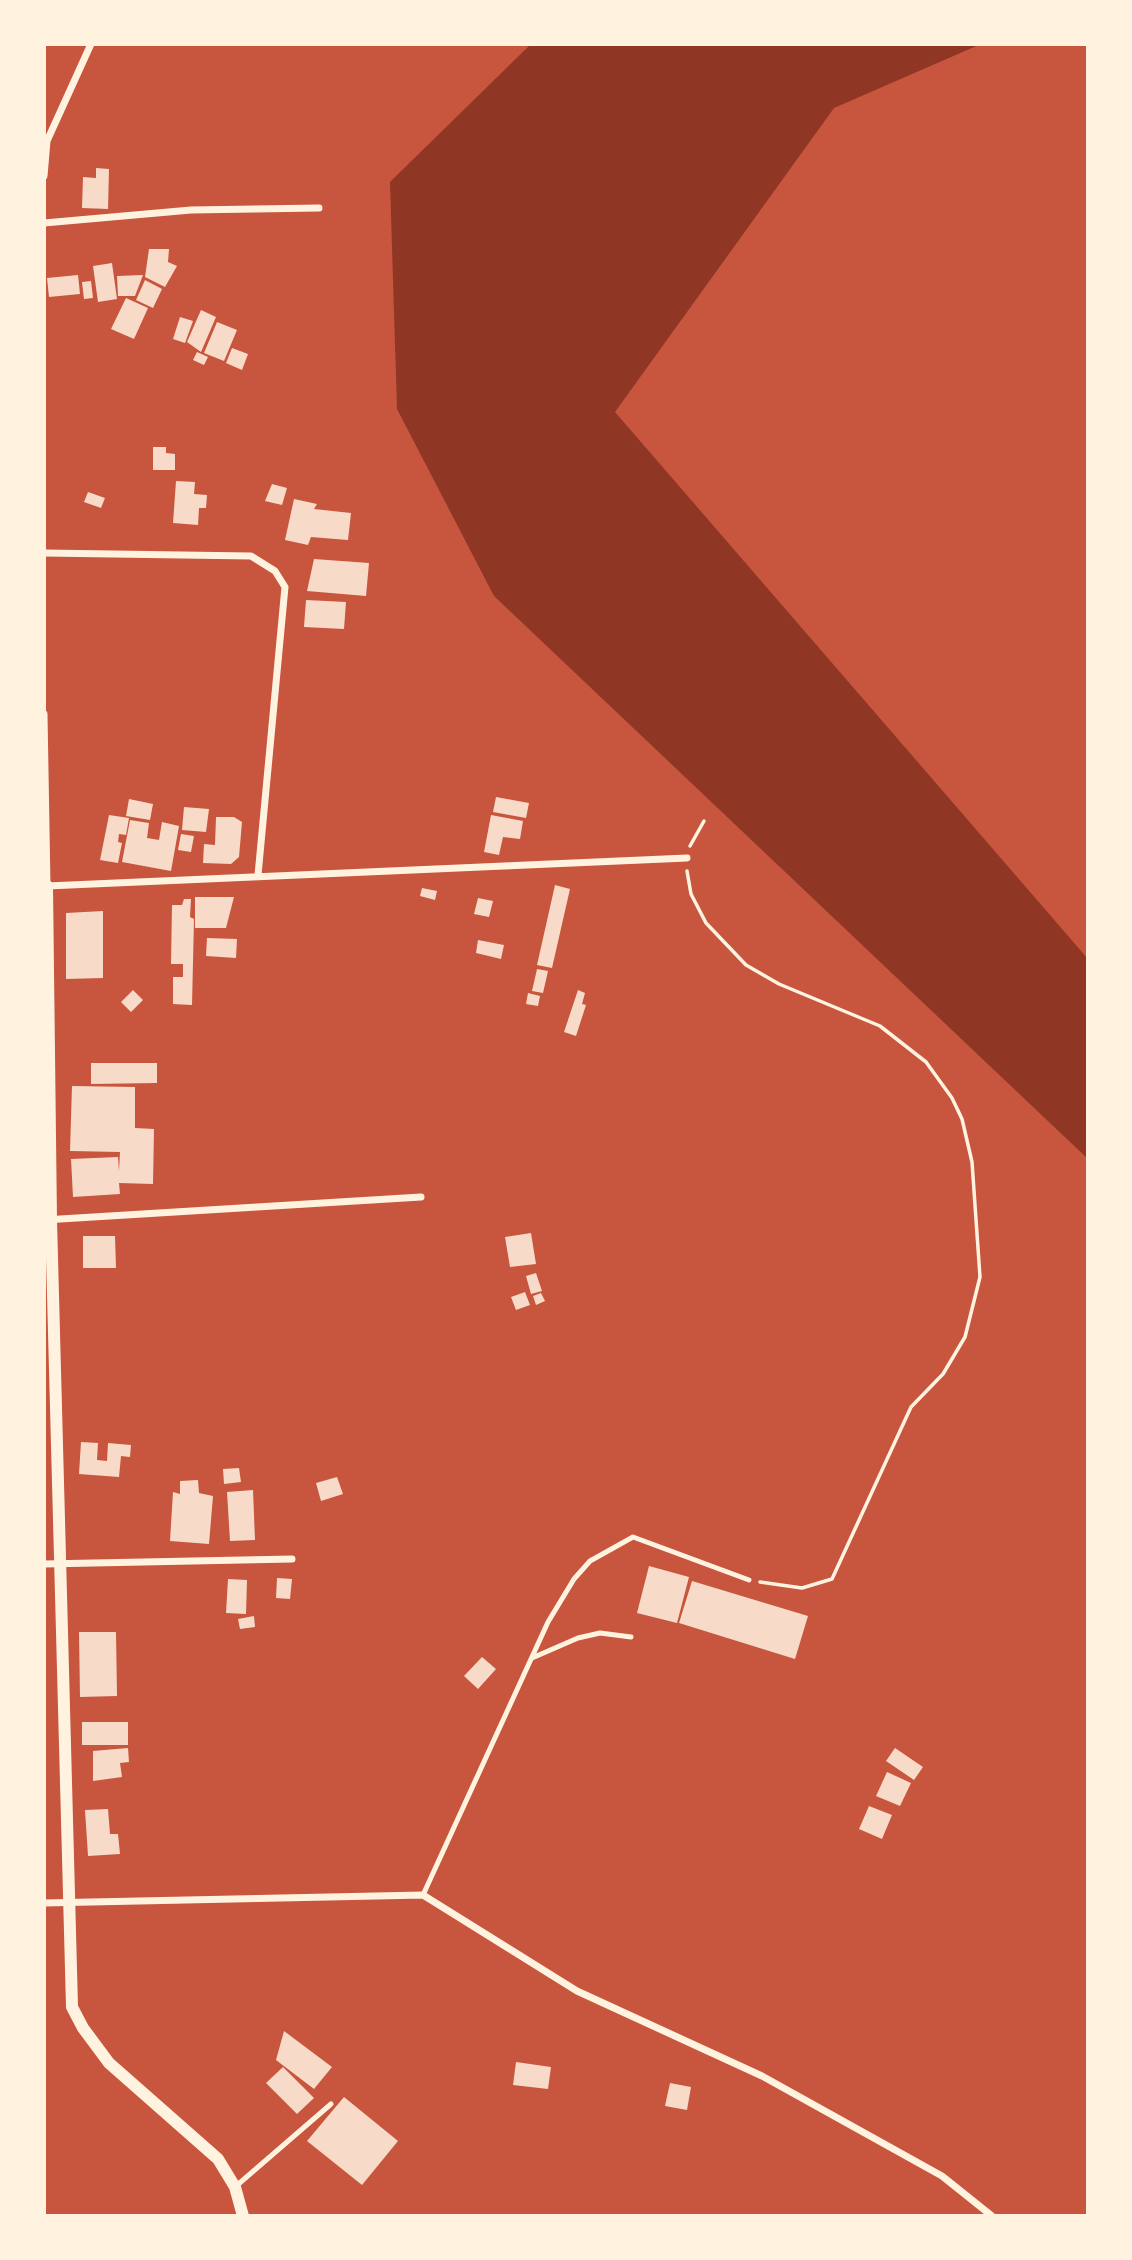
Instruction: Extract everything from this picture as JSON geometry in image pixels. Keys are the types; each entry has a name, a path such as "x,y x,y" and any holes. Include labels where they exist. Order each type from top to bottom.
{"street":[{"path":"44,176 47,141 91,44"},
{"path":"44,223 191,210 318,208"},
{"path":"44,553 251,556 275,571 285,587 258,875"},
{"path":"44,714 47,1220 60,1562 72,2007 83,2028 109,2063 218,2159 235,2187 243,2216"},
{"path":"45,886 687,858"},
{"path":"47,1220 421,1198"},
{"path":"44,1564 292,1559"},
{"path":"44,1903 423,1895 577,1991 762,2076 942,2176 992,2216"}],"lane":[{"path":"423,1895 548,1622 574,1579 590,1561 633,1537 749,1580"},
{"path":"532,1658 600,1633 631,1637"},
{"path":"235,2187 331,2104"}],"path":[{"path":"704,821 690,846 687,858 688,882 696,906 718,938 738,958 779,984 880,1026 912,1048 940,1079 952,1098 968,1140 980,1247 977,1297 965,1337 943,1374 911,1406 832,1579 802,1588 749,1580"}],"shaded area":[{"path":"531,44 981,44 834,108 615,412 1088,959 1088,1159 494,596 397,409 390,182"}],"building":[{"path":"96,168 109,169 108,209 82,208 83,177 96,178"},
{"path":"149,249 169,249 168,262 177,266 165,287 145,277"},
{"path":"112,263 117,299 98,302 93,266"},
{"path":"78,275 80,294 49,297 47,278"},
{"path":"143,275 135,296 118,296 117,276"},
{"path":"145,280 162,289 153,308 136,300"},
{"path":"91,281 93,298 84,299 82,282"},
{"path":"126,298 148,308 134,339 111,329"},
{"path":"201,310 216,317 201,352 187,342"},
{"path":"180,317 193,321 185,343 173,339"},
{"path":"217,322 237,330 224,361 204,353"},
{"path":"232,348 248,354 242,370 226,363"},
{"path":"197,352 208,357 204,365 193,360"},
{"path":"153,447 166,447 166,453 175,454 175,470 153,470"},
{"path":"176,481 195,482 194,494 207,495 206,508 199,508 198,525 173,523"},
{"path":"272,484 287,488 282,505 265,501"},
{"path":"88,492 105,498 101,508 84,502"},
{"path":"294,499 317,504 314,509 351,513 348,540 311,537 308,545 285,540"},
{"path":"314,559 369,563 366,596 307,591"},
{"path":"306,600 346,602 344,629 304,627"},
{"path":"496,797 529,803 526,818 493,812"},
{"path":"129,799 153,804 150,820 126,816"},
{"path":"184,807 209,809 206,832 182,830"},
{"path":"109,815 129,818 126,835 119,834 118,842 122,843 118,863 100,860"},
{"path":"491,815 523,821 520,839 503,837 499,855 484,852"},
{"path":"216,817 234,817 242,822 239,857 231,864 203,863 204,844 215,845"},
{"path":"130,820 149,823 147,838 159,840 162,822 179,826 171,871 122,862"},
{"path":"181,834 194,836 191,852 178,850"},
{"path":"555,885 570,889 552,968 537,965"},
{"path":"422,888 437,891 435,900 420,896"},
{"path":"195,897 234,897 226,928 195,928"},
{"path":"478,898 493,901 489,917 474,914"},
{"path":"184,899 191,899 190,917 194,919 192,1005 173,1004 173,977 183,977 183,964 171,964 172,905 182,905"},
{"path":"103,911 103,978 66,979 66,913"},
{"path":"207,938 237,939 236,958 206,956"},
{"path":"478,940 504,945 501,959 476,953"},
{"path":"537,969 548,971 543,993 532,991"},
{"path":"133,990 143,1000 131,1012 121,1002"},
{"path":"578,990 585,993 582,1004 586,1005 576,1036 564,1032"},
{"path":"528,993 540,996 538,1006 526,1004"},
{"path":"91,1063 157,1063 157,1083 91,1084"},
{"path":"72,1086 135,1087 135,1128 154,1129 153,1184 119,1183 120,1194 73,1197 71,1159 118,1157 119,1171 120,1152 70,1151"},
{"path":"531,1233 536,1264 510,1267 505,1237"},
{"path":"83,1236 115,1236 116,1268 83,1268"},
{"path":"536,1273 542,1291 531,1294 526,1276"},
{"path":"525,1292 530,1305 516,1310 511,1297"},
{"path":"541,1293 545,1301 536,1305 533,1296"},
{"path":"81,1442 98,1443 97,1460 107,1461 108,1443 131,1445 130,1457 121,1456 119,1477 79,1474"},
{"path":"239,1468 241,1482 224,1484 223,1469"},
{"path":"337,1477 343,1494 321,1501 316,1483"},
{"path":"198,1480 199,1493 213,1496 209,1544 170,1541 173,1492 180,1494 180,1481"},
{"path":"253,1490 255,1540 230,1541 227,1492"},
{"path":"649,1566 689,1577 677,1623 637,1613"},
{"path":"277,1578 292,1579 290,1599 276,1598"},
{"path":"228,1579 247,1580 246,1614 226,1613"},
{"path":"692,1581 808,1616 795,1659 679,1623"},
{"path":"254,1616 255,1627 240,1629 238,1619"},
{"path":"79,1632 116,1632 117,1696 80,1697"},
{"path":"482,1657 496,1669 478,1689 464,1676"},
{"path":"82,1722 128,1722 128,1745 82,1745"},
{"path":"128,1748 129,1762 120,1763 122,1777 93,1781 93,1751"},
{"path":"895,1748 923,1767 914,1780 886,1761"},
{"path":"887,1772 911,1783 900,1806 876,1796"},
{"path":"869,1806 892,1815 882,1839 859,1829"},
{"path":"108,1809 110,1834 118,1834 120,1854 88,1856 85,1810"},
{"path":"284,2031 332,2067 314,2089 276,2060"},
{"path":"516,2062 551,2067 548,2089 513,2085"},
{"path":"283,2067 314,2098 297,2114 266,2083"},
{"path":"670,2083 691,2087 687,2110 665,2106"},
{"path":"344,2097 398,2141 362,2185 307,2141"}]}
